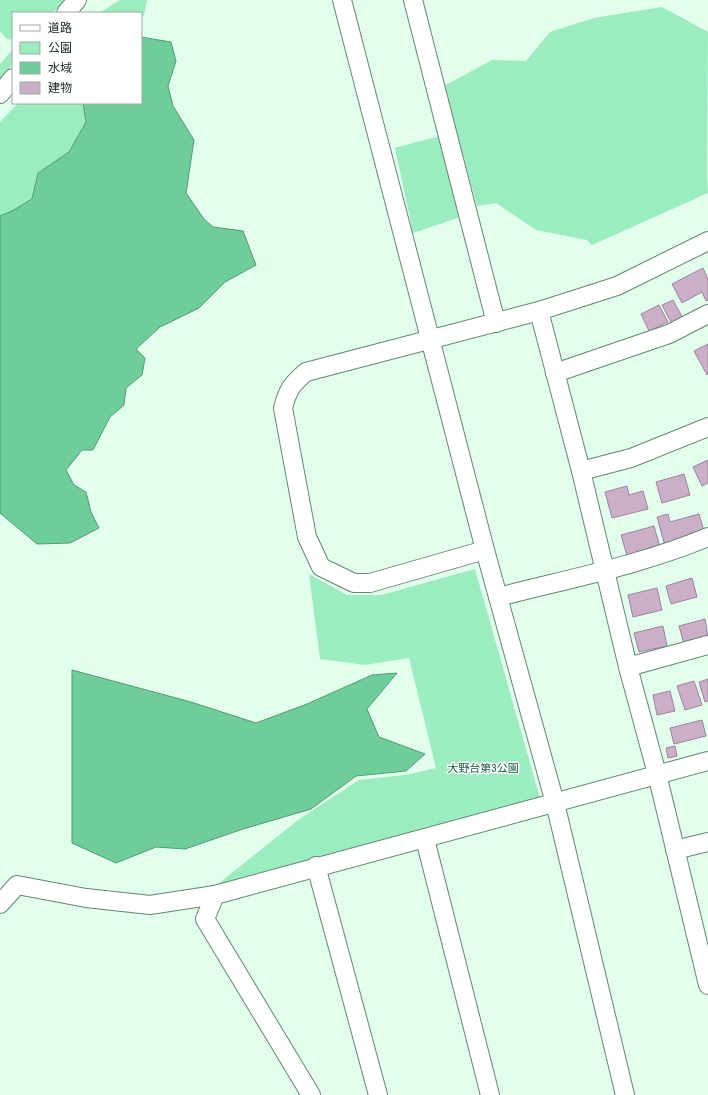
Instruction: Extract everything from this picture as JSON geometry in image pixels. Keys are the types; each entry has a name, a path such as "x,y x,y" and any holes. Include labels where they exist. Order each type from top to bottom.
{"street":[{"path":"67,12 77,0"},
{"path":"342,0 485,550 555,803 625,1095"},
{"path":"413,0 496,323"},
{"path":"0,94 12,79"},
{"path":"485,550 370,583 354,583 321,567 307,537 283,408 291,384 306,372 431,338 539,312 617,286 708,241"},
{"path":"539,312 581,471 628,667 657,774 707,975"},
{"path":"555,373 669,334 708,314"},
{"path":"581,471 631,458 708,428"},
{"path":"498,597 605,570 688,546 708,537"},
{"path":"628,667 708,645"},
{"path":"0,904 17,885 86,898 150,905 215,895 316,866 425,839 708,761"},
{"path":"425,839 490,1095"},
{"path":"675,850 708,842"},
{"path":"316,866 378,1095"},
{"path":"215,895 205,919 311,1095"}],"green space":[{"path":"0,0 64,0 54,12 12,12 12,40 7,39 0,31"},
{"path":"120,0 147,0 144,15 142,17 142,12 101,12"},
{"path":"662,7 708,32 708,193 592,245 587,240 536,230 496,203 477,206 444,86 492,60 526,61 550,32 594,18"},
{"path":"12,50 11,66 0,79 0,64"},
{"path":"17,104 83,104 86,122 69,152 38,173 32,199 12,211 0,216 0,122"},
{"path":"443,135 463,216 413,233 395,148"},
{"name":"大野台第3公園","path":"475,569 541,802 213,888 298,820 359,780 405,775 436,768 409,658 365,665 320,659 309,574 347,595 381,595"}],"water":[{"path":"142,37 171,42 176,61 168,86 173,106 194,140 186,193 204,219 213,227 243,231 256,265 225,282 199,308 160,327 136,349 145,358 142,375 126,388 124,405 110,417 93,450 82,450 66,470 74,485 86,492 91,512 99,528 70,543 37,544 0,513 0,216 12,211 32,199 38,173 69,152 86,122 83,104 142,104"},
{"path":"72,670 191,702 256,723 307,704 372,675 397,673 367,709 379,737 425,754 406,771 356,776 311,809 243,829 185,849 156,847 116,863 72,843"}],"building":[{"path":"703,268 708,279 708,300 706,301 702,292 682,303 672,284"},
{"path":"673,300 684,320 673,326 662,305"},
{"path":"659,305 668,322 649,331 641,314"},
{"path":"708,344 708,374 707,375 694,351"},
{"path":"708,460 708,483 702,486 693,467"},
{"path":"684,474 690,495 662,503 656,482"},
{"path":"627,486 629,495 643,491 648,509 612,518 605,492"},
{"path":"668,514 670,522 699,514 705,534 665,546 657,517"},
{"path":"654,526 660,547 627,556 621,535"},
{"path":"692,578 697,597 671,604 666,586"},
{"path":"657,588 662,610 633,617 628,595"},
{"path":"705,619 708,637 684,644 679,626"},
{"path":"663,626 667,646 639,652 634,633"},
{"path":"708,679 708,701 705,702 699,682"},
{"path":"694,681 702,705 685,710 677,686"},
{"path":"670,691 675,711 657,715 653,695"},
{"path":"702,720 706,736 674,744 670,728"},
{"path":"675,746 677,756 668,758 666,748"}]}
